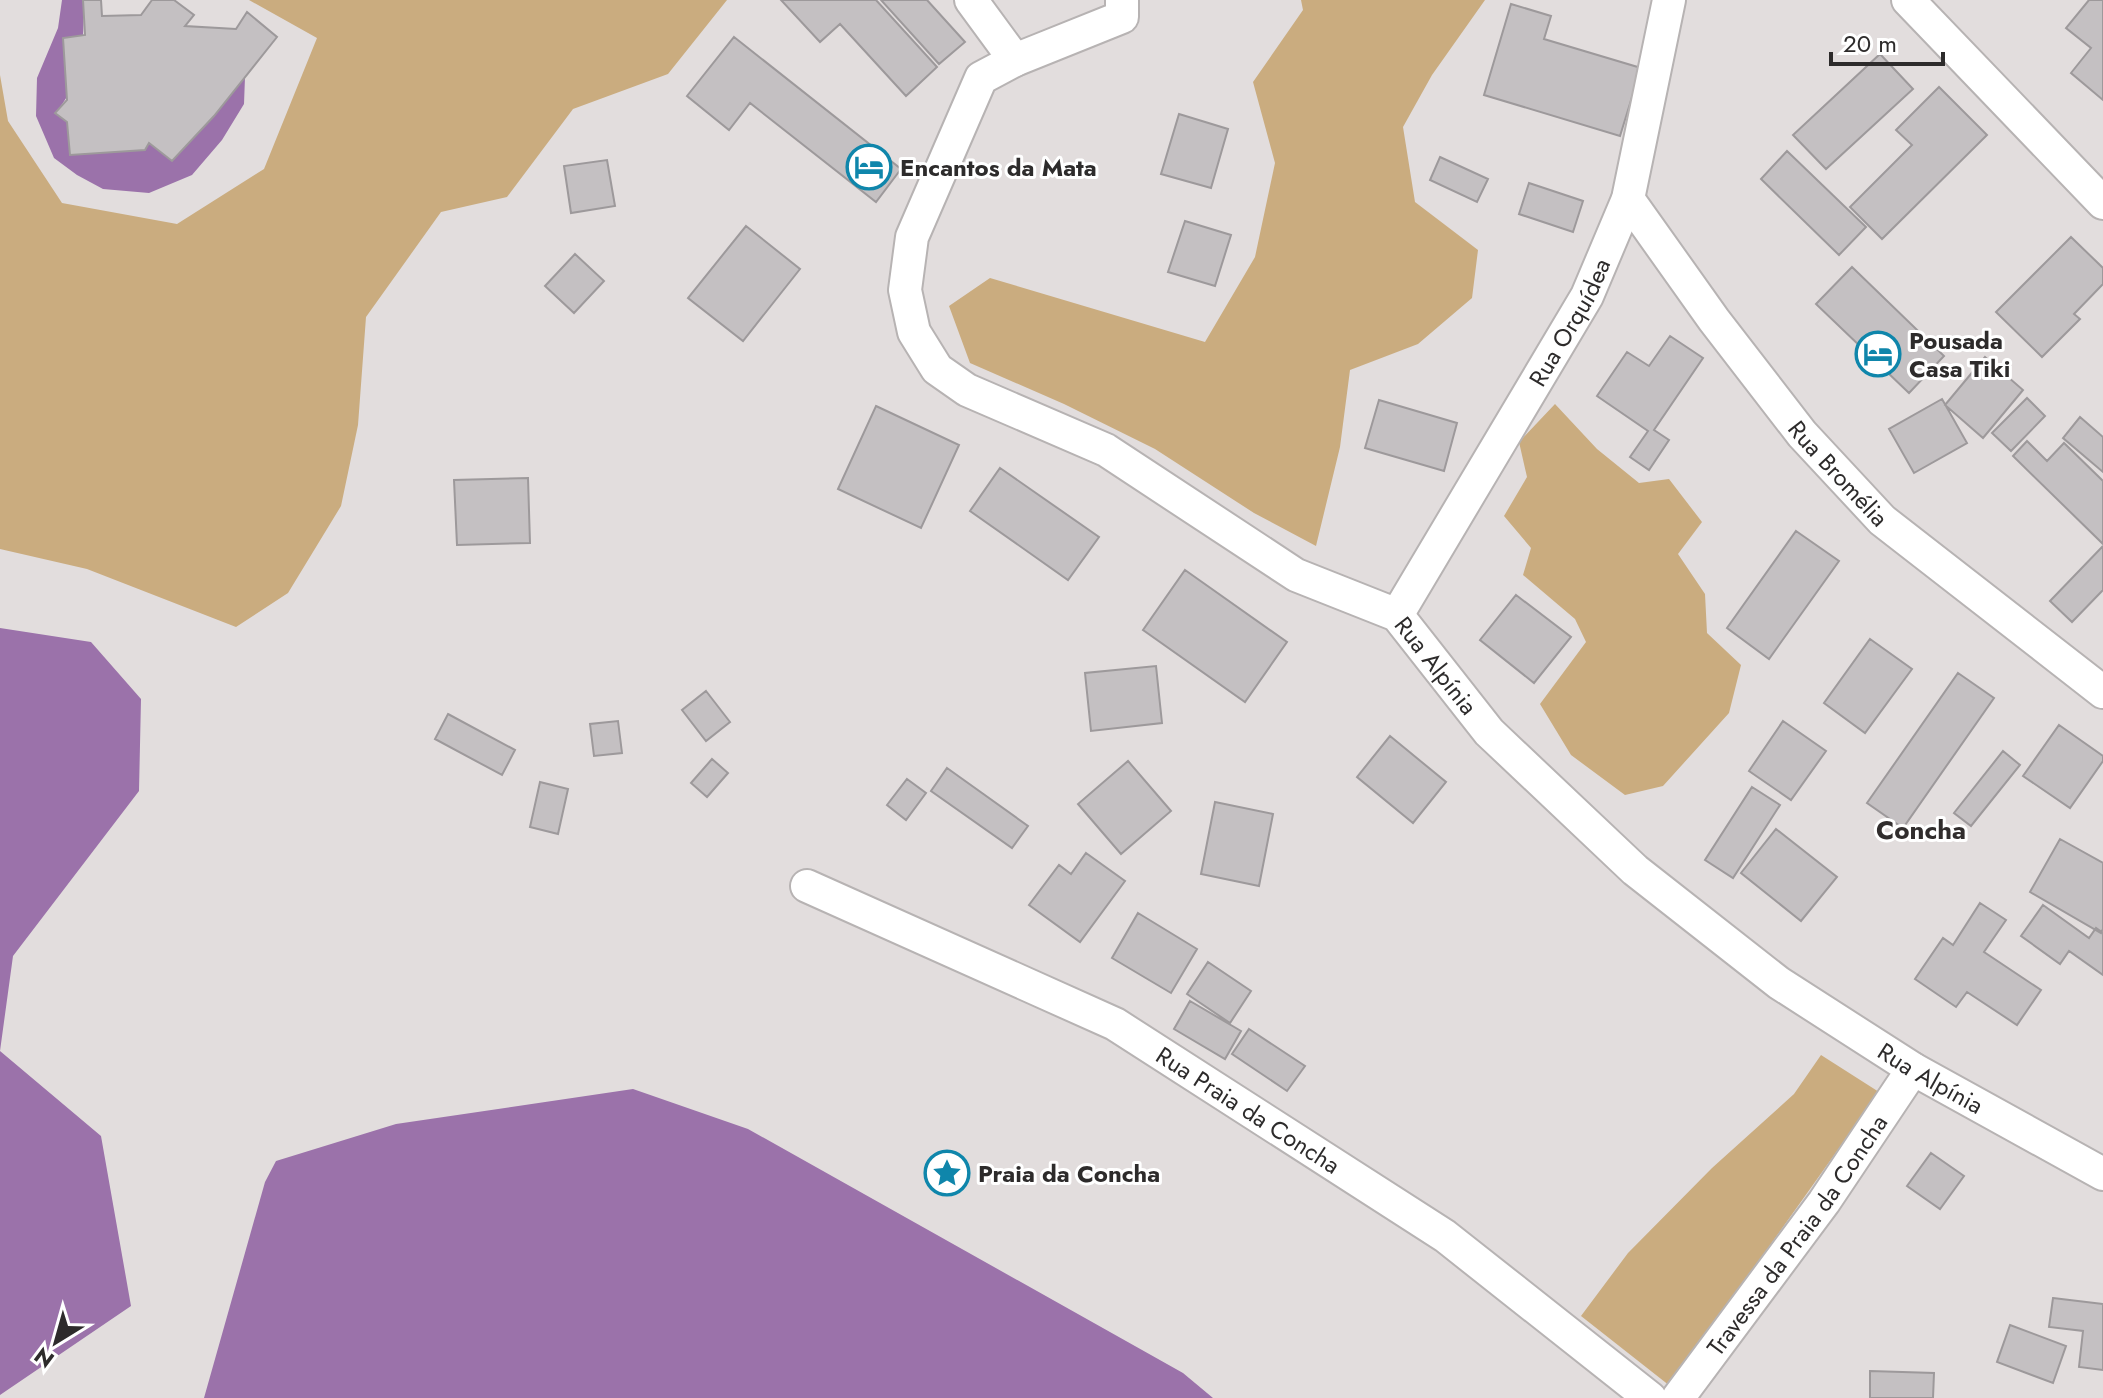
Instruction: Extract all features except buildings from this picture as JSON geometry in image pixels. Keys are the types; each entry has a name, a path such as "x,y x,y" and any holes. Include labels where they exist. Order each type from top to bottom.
{"street":[{"path":"971,0 1015,60"},
{"name":"Rua Alpínia","path":"1122,0 1122,17 1015,60 981,78 912,237 905,290 914,332 937,369 967,390 1106,450 1296,575 1397,615 1489,732 1635,870 1779,983 1913,1069 2103,1174"},
{"name":"Rua Orquídea","path":"1397,615 1587,296 1628,199 1669,0"},
{"path":"1908,0 2103,203"},
{"name":"Rua Bromélia","path":"1628,199 1714,320 1802,434 1882,520 2103,692"},
{"name":"Rua Praia da Concha","path":"807,886 1115,1024 1445,1236 1650,1398"},
{"name":"Travessa da Praia da Concha","path":"1678,1398 1824,1202 1913,1069"}],"shaded area":[{"path":"62,0 83,0 80,60 71,89 55,113 67,122 70,155 145,150 149,143 245,77 244,104 222,140 192,175 149,193 103,189 54,158 36,116 37,78 58,28"},
{"path":"249,0 727,0 668,74 573,109 507,197 441,212 366,317 358,425 341,506 288,593 236,627 87,569 0,549 0,75 8,121 62,203 177,224 264,169 317,38"},
{"path":"1301,0 1485,0 1432,75 1403,127 1415,202 1478,250 1472,298 1418,344 1350,370 1340,447 1316,546 1254,513 1155,449 1064,404 970,363 949,306 990,278 1205,342 1255,257 1275,163 1253,82 1303,10"},
{"path":"1555,404 1597,449 1639,483 1669,479 1702,522 1678,554 1705,594 1707,633 1741,665 1729,713 1663,786 1625,795 1571,755 1540,704 1586,642 1575,619 1523,575 1531,548 1504,516 1527,477 1519,442"},
{"path":"0,628 91,642 141,699 139,791 13,956 0,1051"},
{"path":"0,1051 101,1136 131,1306 0,1395"},
{"path":"1821,1055 1879,1092 1670,1386 1581,1316 1628,1253 1712,1168 1794,1094"},
{"path":"633,1089 748,1129 1183,1373 1213,1398 204,1398 265,1182 276,1161 396,1124"}],"place":[{"name":"Encantos da Mata","path":"869,167"},
{"name":"Pousada Casa Tiki","path":"1878,354"},
{"name":"Praia da Concha","path":"947,1173"}],"district":[{"name":"Concha","path":"1921,830"}]}
